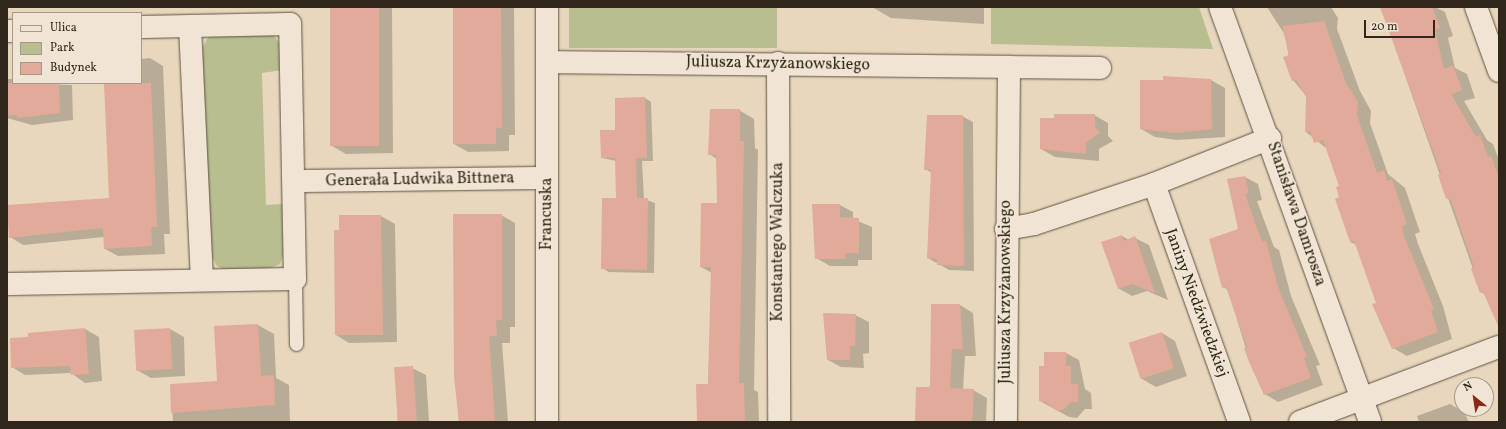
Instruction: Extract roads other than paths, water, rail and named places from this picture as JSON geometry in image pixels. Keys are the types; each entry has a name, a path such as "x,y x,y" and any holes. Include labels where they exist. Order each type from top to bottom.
{"street":[{"name":"Francuska","path":"547,7 547,422"},
{"name":"Stanisława Damrosza","path":"1220,7 1270,138 1370,422"},
{"path":"1476,7 1499,71"},
{"path":"7,284 202,279 294,279 294,181 290,24 142,28"},
{"path":"190,26 202,279"},
{"name":"Juliusza Krzyżanowskiego","path":"548,62 778,63 1100,68"},
{"name":"Konstantego Walczuka","path":"778,63 779,422"},
{"name":"Juliusza Krzyżanowskiego","path":"1006,422 1006,229 1009,67"},
{"path":"1006,229 1034,224 1154,184 1270,138"},
{"name":"Generała Ludwika Bittnera","path":"294,181 547,178"},
{"name":"Janiny Niedźwiedzkiej","path":"1154,184 1239,422"},
{"path":"1300,422 1499,347"}],"lane":[{"path":"294,279 296,344"}]}
